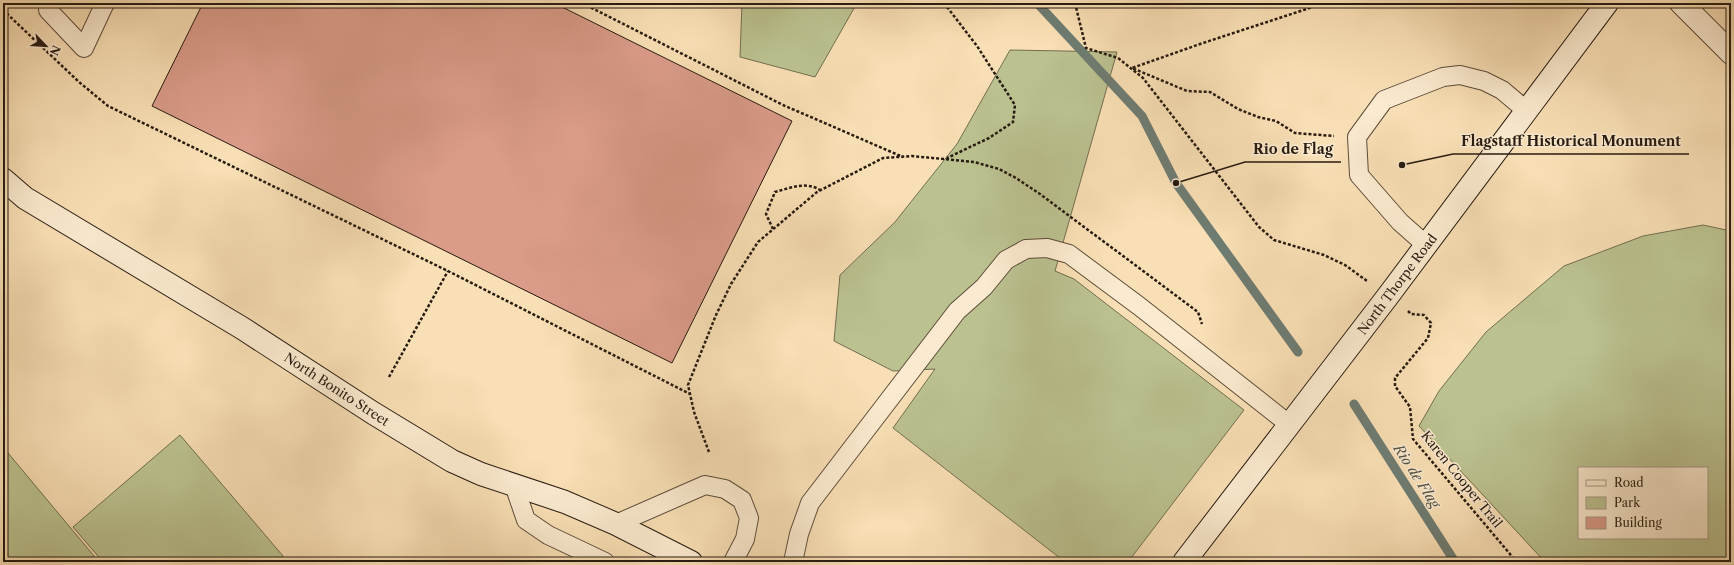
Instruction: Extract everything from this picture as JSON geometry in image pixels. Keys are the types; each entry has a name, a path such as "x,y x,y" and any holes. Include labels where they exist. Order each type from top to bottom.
{"street":[{"name":"North Thorpe Road","path":"1184,562 1528,111 1607,3"},
{"path":"1681,3 1731,53"},
{"name":"North Bonito Street","path":"3,179 24,198 242,328 373,413 452,460 481,474 565,502 616,524 691,562"}],"lane":[{"path":"48,3 48,10 84,48 105,3"},
{"path":"1426,245 1400,222 1359,175 1357,138 1384,100 1443,77 1460,75 1484,81 1502,90 1528,111"},
{"path":"793,562 799,534 810,504 957,310 984,287 1006,260 1026,249 1047,248 1069,254 1139,306 1290,425"},
{"path":"514,485 526,520 548,535 605,562"},
{"path":"616,524 705,485 725,488 742,500 749,518 745,539 733,562"}],"path":[{"path":"582,3 783,105 877,144 903,157"},
{"path":"944,3 977,46 1015,105 1014,122 989,138 947,158"},
{"path":"1075,3 1086,48 1118,58 1143,78 1259,227 1274,240 1324,255 1345,265 1359,275"},
{"path":"1132,68 1324,3"},
{"path":"3,10 79,82 108,106 448,271 690,394"},
{"path":"1132,68 1187,91 1210,92 1238,109 1258,117 1276,121 1295,133 1357,138"},
{"path":"709,452 694,412 688,385 716,315 731,284 758,242 820,190 883,158 912,156 947,158 974,162 999,169 1040,194 1198,312 1203,325"},
{"path":"773,230 766,214 775,192 799,185 814,186 820,190"},
{"path":"389,377 448,271"},
{"name":"Karen Cooper Trail","path":"1411,314 1424,315 1432,324 1428,338 1395,378 1395,386 1410,407 1413,439 1461,494 1515,562"}],"green space":[{"path":"742,3 857,3 815,77 740,57"},
{"path":"1010,50 1117,52 1055,271 1074,279 1244,410 1128,562 1065,562 893,428 935,369 893,371 834,341 840,275 895,222 957,144"},
{"path":"1703,225 1731,231 1731,562 1545,562 1419,426 1439,391 1486,332 1564,266 1643,236"},
{"path":"180,435 283,556 276,562 103,562 73,527"},
{"path":"3,447 99,562 3,562"}],"building":[{"path":"203,3 554,3 792,121 672,363 152,106"}],"waterway":[{"name":"Rio de Flag","path":"1037,3 1142,116 1176,183 1298,352"},
{"name":"Rio de Flag","path":"1354,404 1455,562"}],"place":[{"name":"Flagstaff Historical Monument","path":"1402,165"},
{"name":"Rio de Flag","path":"1176,183"}]}
